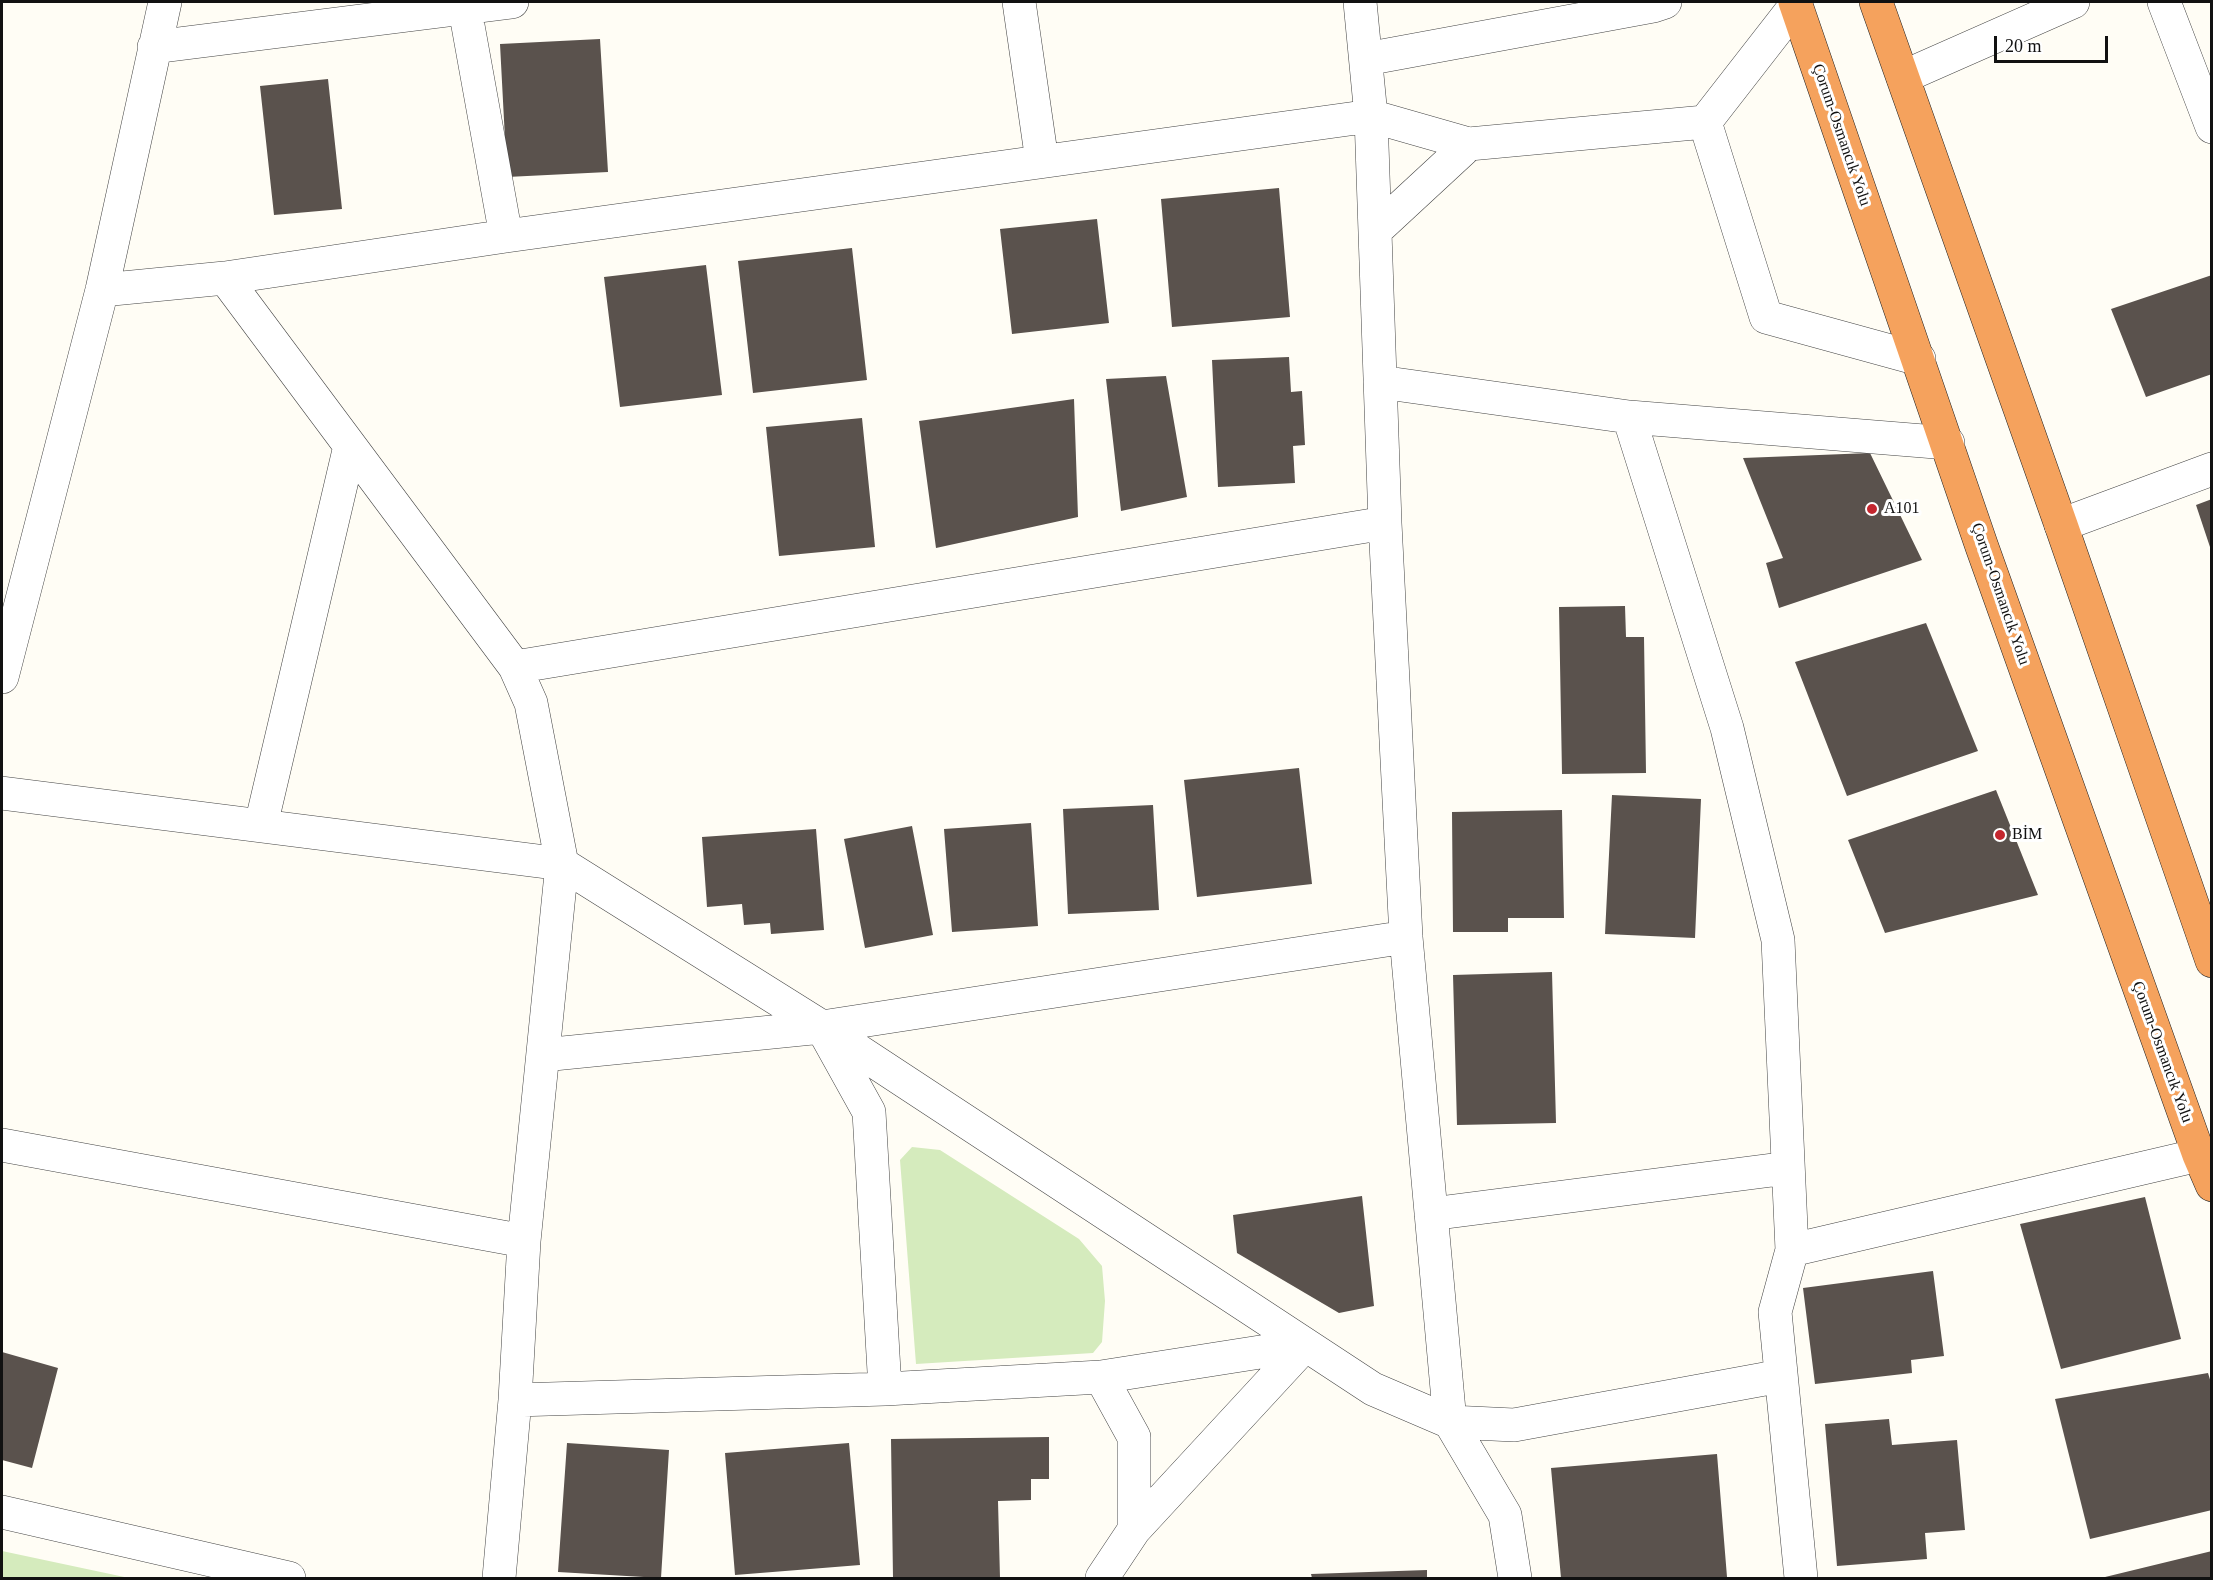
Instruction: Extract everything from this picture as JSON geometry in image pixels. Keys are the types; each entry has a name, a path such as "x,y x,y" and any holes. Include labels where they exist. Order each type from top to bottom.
{"highway":[{"path":"1876,2 2209,948"},
{"name":"Çorum-Osmancık Yolu","path":"1796,3 1982,547 2211,1185"}],"street":[{"path":"2,677 102,290 165,2"},
{"path":"154,47 512,2"},
{"path":"1019,2 1042,161"},
{"path":"1360,2 1371,116 1385,523 1406,937 1450,1422 1505,1515 1515,1578"},
{"path":"1366,59 1665,2"},
{"path":"1903,77 2073,2"},
{"path":"2163,2 2211,128"},
{"path":"102,290 225,278 506,236 1371,116 1469,144 1705,122 1796,3"},
{"path":"465,9 506,236"},
{"path":"1705,122 1766,317 1919,359"},
{"path":"1375,231 1469,144"},
{"path":"225,278 515,667 531,703 561,864 524,1241 515,1400 499,1578"},
{"path":"1380,382 1629,417 1948,443"},
{"path":"1629,417 1727,728 1778,940 1792,1250 1775,1312 1801,1578"},
{"path":"261,825 350,446"},
{"path":"2061,525 2211,469"},
{"path":"515,667 1385,523"},
{"path":"2,793 561,864 822,1027 1372,1389 1450,1422 1514,1425 1781,1376"},
{"path":"543,1054 822,1027 1406,937"},
{"path":"822,1027 869,1112 885,1389"},
{"path":"2,1145 524,1241"},
{"path":"1792,1250 2199,1155"},
{"path":"1431,1214 1788,1168"},
{"path":"515,1400 885,1389 1101,1377 1305,1345"},
{"path":"1102,1578 1134,1530 1305,1345"},
{"path":"1101,1377 1134,1437 1134,1530"},
{"path":"2,1512 289,1578"}],"green space":[{"path":"912,1147 940,1150 1079,1239 1102,1266 1105,1301 1102,1342 1093,1353 916,1364 900,1160"},
{"path":"2,1551 129,1578 2,1578"}],"building":[{"path":"600,39 608,172 507,177 500,44"},
{"path":"328,79 342,209 274,215 260,86"},
{"path":"1279,188 1290,317 1172,327 1161,199"},
{"path":"1097,219 1109,323 1012,334 1000,229"},
{"path":"852,248 867,380 753,393 738,261"},
{"path":"706,265 722,395 620,407 604,277"},
{"path":"2212,275 2212,374 2146,397 2111,309"},
{"path":"1289,357 1291,392 1302,391 1305,445 1293,446 1295,483 1218,487 1212,360"},
{"path":"1166,376 1187,497 1121,511 1106,379"},
{"path":"1074,399 1078,517 936,548 919,421"},
{"path":"862,418 875,547 779,556 766,427"},
{"path":"1870,453 1922,560 1779,608 1766,563 1783,558 1743,458"},
{"path":"2212,499 2212,550 2211,550 2196,505"},
{"path":"1625,606 1626,637 1644,637 1646,773 1562,774 1559,607"},
{"path":"1926,623 1978,751 1847,796 1795,662"},
{"path":"1299,768 1312,884 1197,897 1184,780"},
{"path":"1996,790 2038,895 1885,933 1848,840"},
{"path":"1612,795 1701,799 1695,938 1605,934"},
{"path":"1153,805 1159,910 1068,914 1063,809"},
{"path":"1562,810 1564,918 1508,918 1508,932 1453,932 1452,812"},
{"path":"1031,823 1038,926 952,932 944,829"},
{"path":"912,826 933,935 865,948 844,839"},
{"path":"816,829 824,930 771,934 770,923 744,925 742,904 707,907 702,837"},
{"path":"1552,972 1556,1123 1457,1125 1453,975"},
{"path":"1362,1196 1374,1306 1339,1313 1237,1253 1233,1215"},
{"path":"2145,1197 2181,1339 2061,1369 2020,1224"},
{"path":"1933,1271 1944,1356 1911,1360 1912,1373 1815,1384 1803,1288"},
{"path":"2,1352 58,1368 32,1468 2,1460"},
{"path":"2208,1373 2212,1386 2212,1510 2090,1539 2055,1399"},
{"path":"1889,1419 1892,1445 1957,1440 1965,1530 1925,1533 1927,1559 1837,1566 1825,1424"},
{"path":"1049,1437 1049,1479 1031,1479 1031,1500 998,1501 1000,1578 893,1578 891,1439"},
{"path":"567,1443 669,1450 661,1578 558,1572"},
{"path":"849,1443 860,1565 735,1575 725,1453"},
{"path":"1717,1454 1727,1577 1561,1578 1551,1468"},
{"path":"2212,1551 2212,1578 2101,1578"},
{"path":"1427,1570 1427,1578 1312,1578 1311,1574"}],"place":[{"name":"A101","path":"1872,509"},
{"name":"BİM","path":"2000,835"}]}
